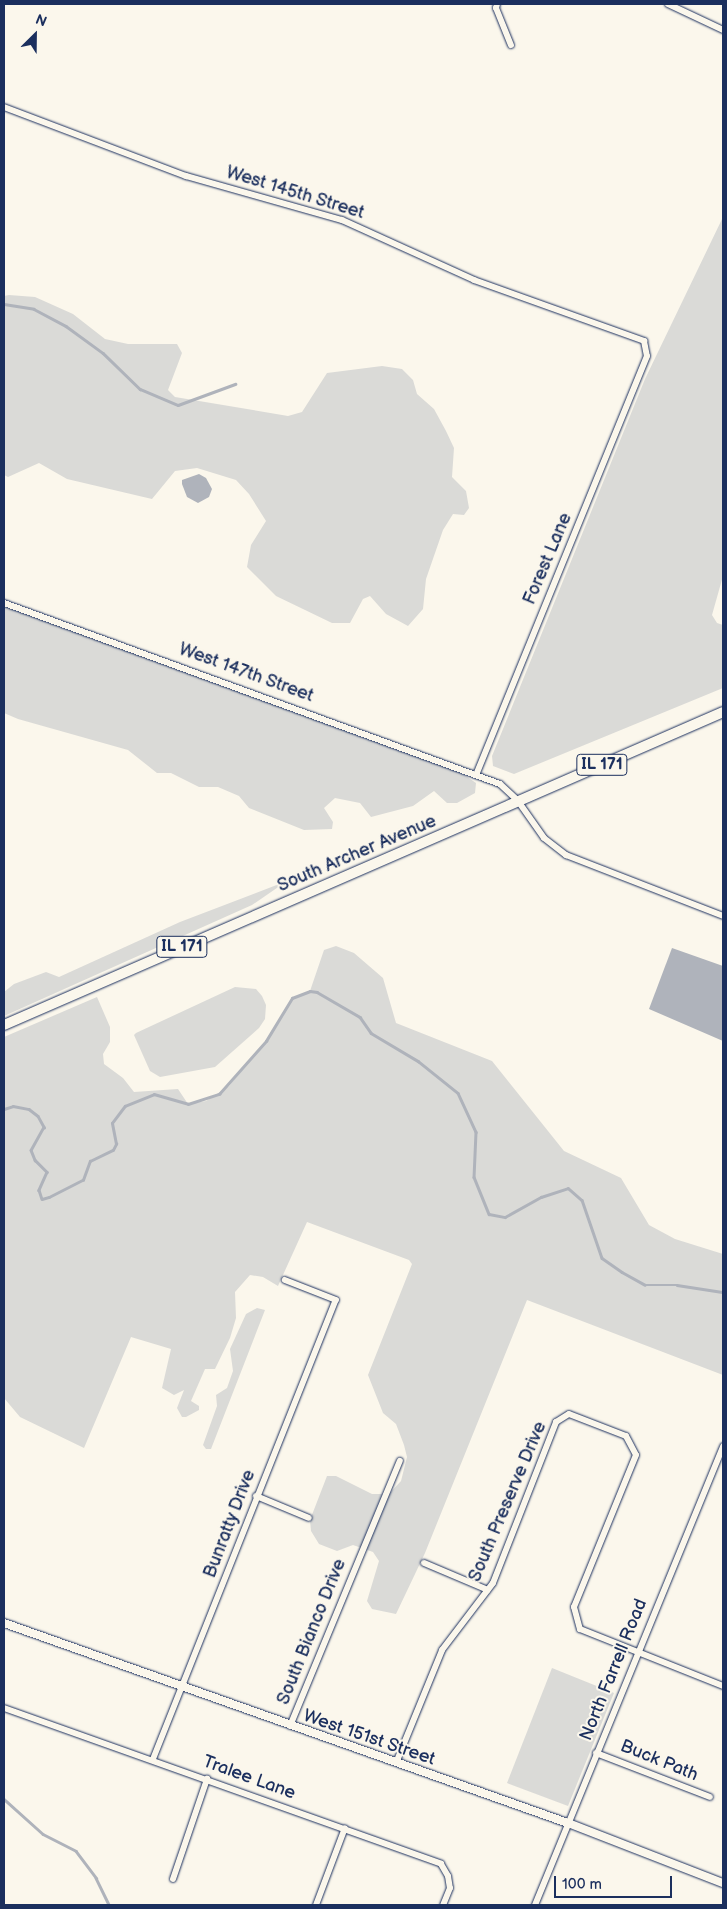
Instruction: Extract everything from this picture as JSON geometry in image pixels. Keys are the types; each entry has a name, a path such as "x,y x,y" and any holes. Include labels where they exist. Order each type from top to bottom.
{"main road":[{"name":"South Archer Avenue","path":"4,1025 723,712"}],"street":[{"path":"497,4 496,8 511,45"},
{"path":"668,4 723,30"},
{"name":"West 145th Street","path":"4,107 186,176 342,220 419,252 474,280 644,341 647,356"},
{"name":"Forest Lane","path":"476,774 647,356"},
{"name":"West 147th Street","path":"4,603 505,786 544,838 566,855 723,916"},
{"name":"Bunratty Drive","path":"153,1759 256,1496 336,1300 285,1280"},
{"name":"South Preserve Drive","path":"396,1763 442,1650 488,1590 556,1422 569,1414 626,1436 636,1455 574,1607 580,1629 636,1651"},
{"name":"North Farrell Road","path":"535,1905 636,1651 723,1446"},
{"name":"South Bianco Drive","path":"290,1726 400,1461"},
{"path":"256,1496 309,1518"},
{"path":"424,1563 488,1590"},
{"name":"West 151st Street","path":"4,1623 182,1688 568,1823 723,1883"},
{"path":"636,1651 723,1686"},
{"name":"Tralee Lane","path":"4,1708 153,1759 441,1864 448,1876 450,1888 443,1905"},
{"name":"Buck Path","path":"596,1752 710,1797"},
{"path":"173,1879 207,1779"},
{"path":"316,1905 346,1828"}],"shaded area":[{"path":"723,217 723,576 712,615 717,623 723,625 723,688 514,774 493,766 492,756 645,379"},
{"path":"4,296 35,297 73,314 105,339 128,344 177,344 182,353 168,390 175,397 288,416 302,412 327,373 382,366 402,369 413,380 417,394 434,409 446,431 454,448 452,477 466,491 469,508 464,515 453,514 443,530 426,579 423,609 408,626 386,614 370,596 363,599 350,623 332,623 276,596 247,567 251,545 266,521 249,494 236,480 197,468 175,471 152,499 67,479 39,463 8,477 4,475"},
{"path":"199,474 206,478 212,489 209,497 198,503 187,497 182,480"},
{"path":"4,603 460,772 476,783 475,793 457,803 447,803 434,791 413,806 371,817 360,803 335,798 324,808 333,822 332,829 304,830 249,808 239,796 218,787 199,787 171,773 157,773 128,750 18,719 4,713"},
{"path":"287,881 252,905 4,1016 4,992 14,984 46,972 59,977 180,922"},
{"path":"336,946 354,953 383,978 396,1023 492,1061 564,1151 621,1178 649,1225 675,1239 723,1254 723,1375 527,1300 425,1553 396,1614 372,1609 367,1601 379,1561 373,1552 353,1545 337,1551 319,1544 311,1531 310,1520 327,1476 336,1476 372,1494 389,1494 401,1481 407,1457 404,1445 396,1424 383,1413 368,1375 412,1264 409,1260 307,1222 278,1286 263,1277 250,1275 235,1292 236,1318 230,1338 215,1369 205,1369 191,1401 199,1406 199,1410 186,1417 182,1417 177,1408 184,1390 174,1395 162,1388 171,1349 131,1337 84,1448 20,1417 4,1398 4,1037 97,997 110,1027 110,1042 103,1054 104,1064 123,1078 134,1092 178,1089 188,1104 206,1101 229,1086 266,1041 292,998 310,991 324,950"},
{"path":"672,948 723,966 723,1041 649,1009"},
{"path":"235,987 256,989 262,996 266,1005 265,1019 259,1028 215,1067 160,1077 150,1071 134,1035 136,1033"},
{"path":"257,1308 265,1310 211,1449 206,1449 203,1445 217,1406 216,1395 227,1388 233,1371 230,1349 246,1314"},
{"path":"552,1668 614,1693 568,1806 507,1783"}],"waterway":[{"path":"4,304 34,309 66,326 103,353 140,389 178,405 235,384"},
{"path":"4,1109 13,1106 29,1109 38,1116 44,1127 31,1150 35,1160 47,1172 39,1190 42,1199 49,1197 83,1180 90,1161 113,1150 116,1144 112,1123 125,1106 154,1094 188,1104 219,1094 266,1041 292,998 310,991 317,992 360,1017 371,1033 418,1061 458,1093 476,1132 474,1177 489,1214 505,1217 541,1197 568,1188 582,1200 602,1258 622,1272 645,1285 677,1285 723,1292"},
{"path":"4,1799 43,1834 76,1851 96,1878 109,1905"}]}
